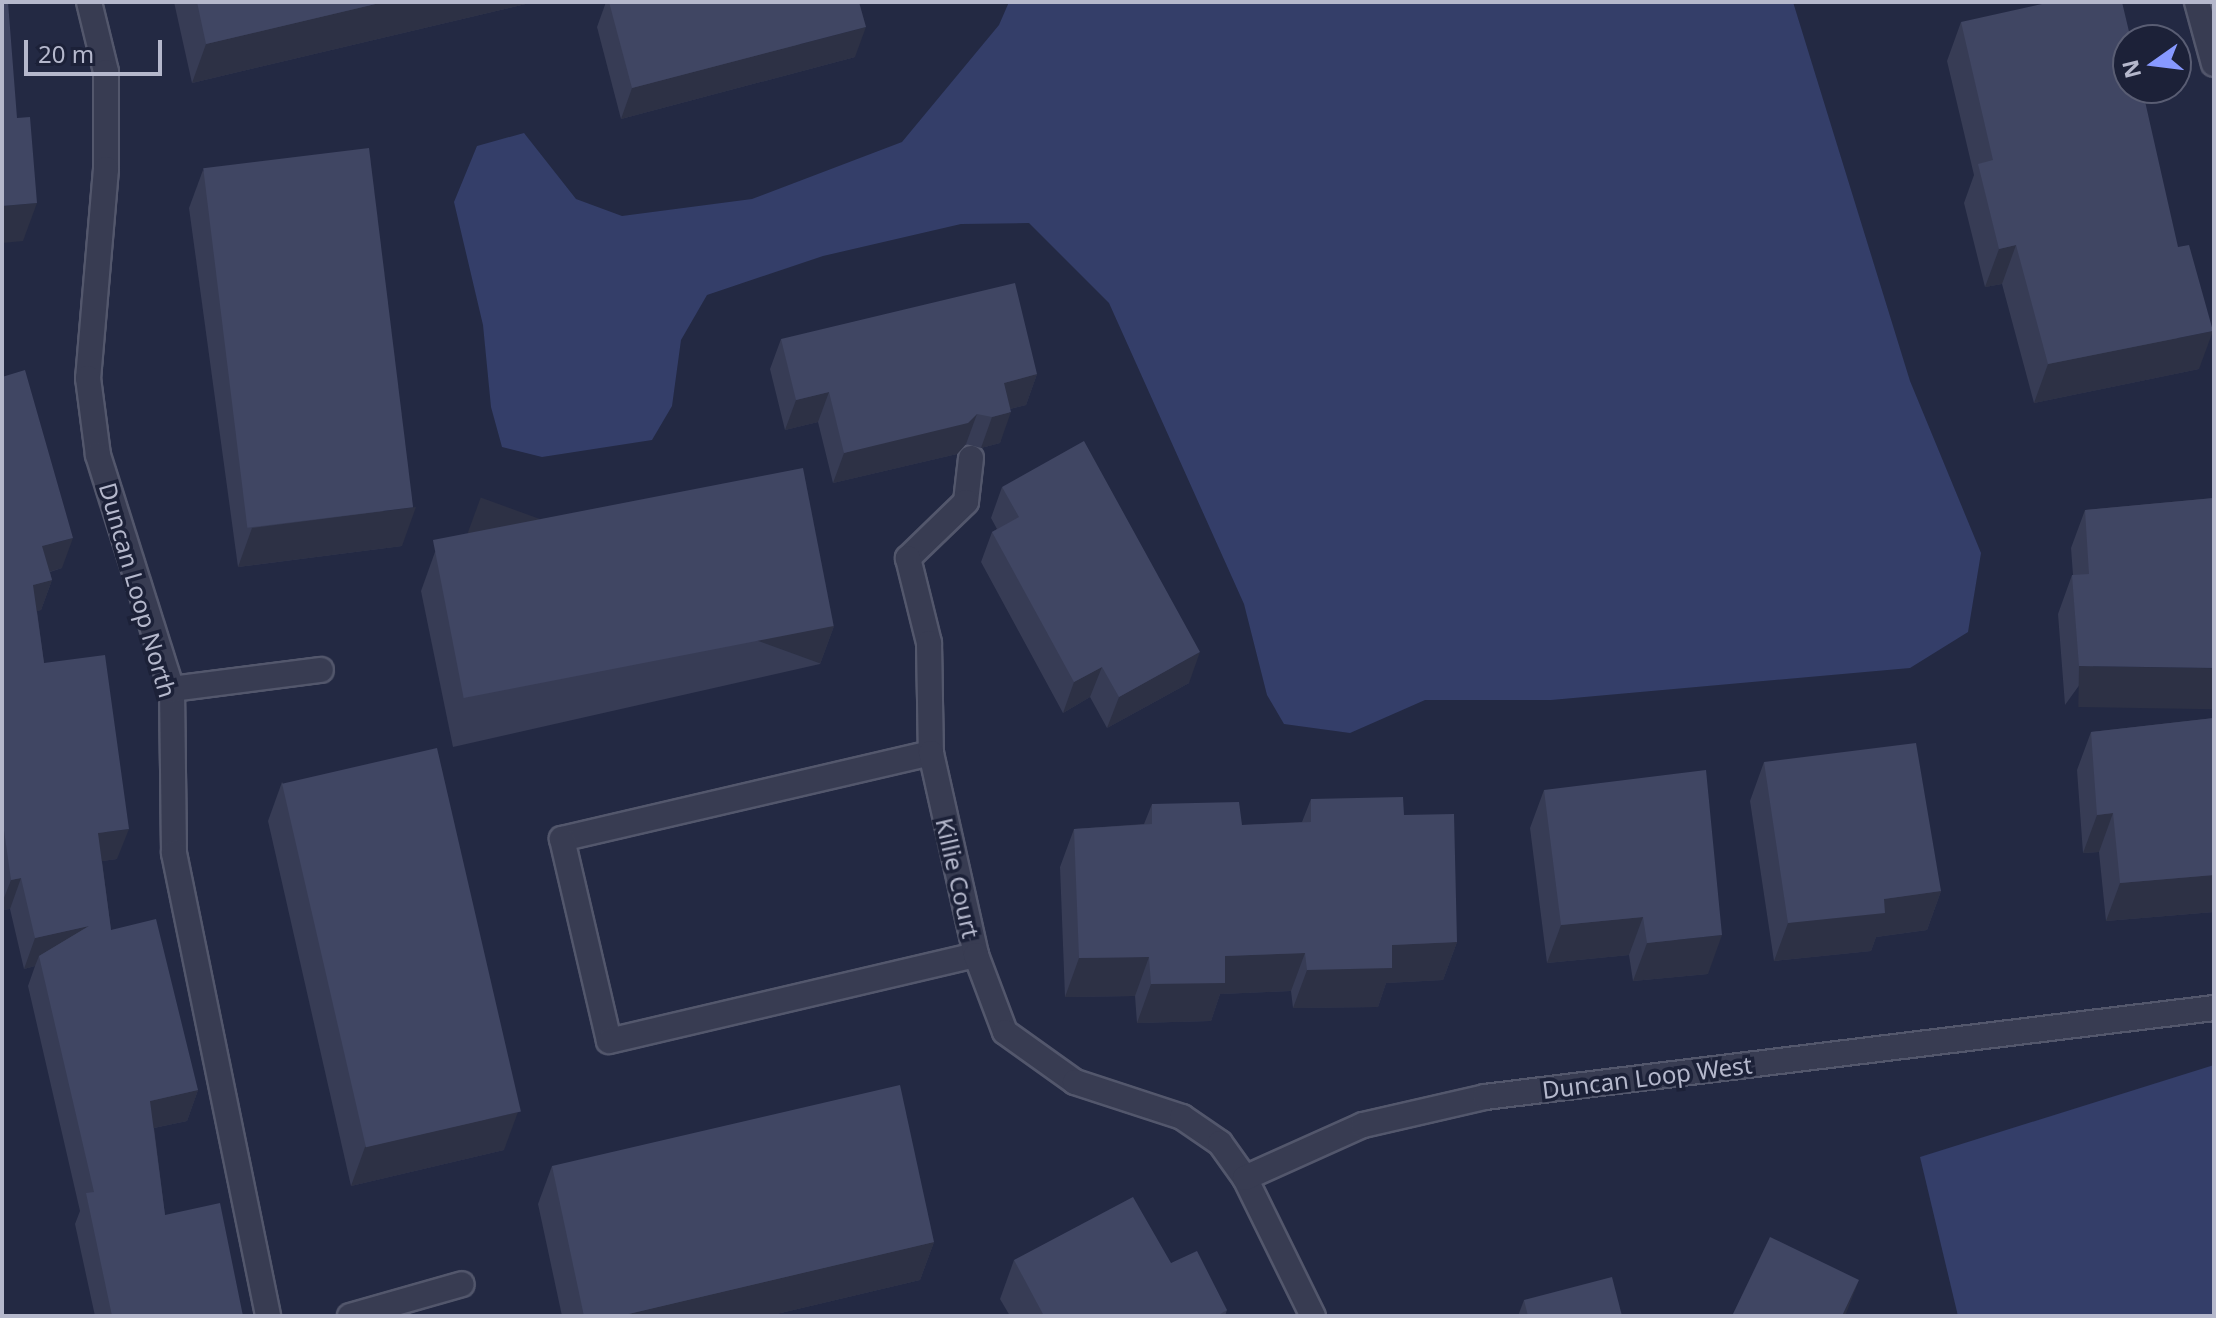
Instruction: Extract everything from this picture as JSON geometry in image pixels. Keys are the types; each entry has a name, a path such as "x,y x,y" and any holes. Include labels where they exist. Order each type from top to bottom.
{"street":[{"name":"Duncan Loop North","path":"89,2 106,72 106,169 88,378 98,455 172,689 174,853 268,1316"},
{"path":"2197,2 2214,64"},
{"name":"Killie Court","path":"971,458 966,502 908,558 929,643 931,753 976,955 1005,1032 1075,1082 1182,1117 1220,1143 1245,1178"},
{"path":"172,689 321,670"},
{"path":"931,753 562,839 609,1041 976,955"},
{"name":"Duncan Loop West","path":"1245,1178 1363,1125 1485,1097 2214,1008"},
{"path":"1245,1178 1313,1316"},
{"path":"350,1316 462,1284"}],"water":[{"path":"1009,2 1793,2 1910,381 1981,553 1968,632 1910,668 1551,700 1425,700 1350,733 1284,724 1267,695 1244,604 1109,303 1029,223 961,224 823,256 707,295 681,340 672,406 652,440 542,457 502,447 491,407 483,325 454,202 477,146 524,133 576,199 622,216 752,199 902,142 999,25"},
{"path":"2214,1065 2214,1316 1958,1316 1920,1157"}],"building":[{"path":"2,2 8,2 17,118 30,117 37,203 2,206"},
{"path":"197,2 384,2 206,44"},
{"path":"609,2 859,2 866,27 632,88"},
{"path":"2051,2 2122,2 2127,24 2112,24 2112,104 2146,104 2178,247 2189,245 2213,331 2048,364 2016,245 1999,249 1978,164 1993,160 1961,22"},
{"path":"369,148 413,507 247,528 203,168"},
{"path":"1015,283 1037,374 1004,383 1011,412 992,417 977,414 968,423 844,453 829,392 796,400 781,339"},
{"path":"25,370 73,538 42,546 52,580 33,585 44,663 105,655 129,829 98,833 111,930 156,919 198,1090 150,1101 165,1215 220,1203 243,1316 112,1316 86,1193 94,1192 39,956 89,926 35,938 21,878 11,880 2,816 2,377"},
{"path":"1084,441 1200,652 1119,697 1102,667 1074,682 992,532 1019,517 1002,487"},
{"path":"803,468 834,626 464,698 433,540"},
{"path":"2214,498 2214,668 2079,666 2072,575 2089,574 2085,510"},
{"path":"2214,718 2214,875 2120,883 2113,813 2097,815 2091,732"},
{"path":"1916,743 1941,891 1884,899 1885,913 1788,923 1764,762"},
{"path":"437,748 521,1111 366,1147 282,784"},
{"path":"1706,770 1722,935 1647,943 1643,917 1561,925 1544,790"},
{"path":"1403,797 1404,815 1454,814 1457,942 1392,945 1392,968 1307,970 1305,953 1225,956 1225,983 1151,984 1149,957 1079,958 1074,829 1152,824 1152,804 1239,802 1242,825 1311,822 1311,799"},
{"path":"900,1085 934,1242 620,1316 584,1316 552,1166"},
{"path":"1133,1197 1171,1263 1197,1251 1227,1310 1217,1316 1044,1316 1014,1260"},
{"path":"1770,1237 1859,1280 1842,1316 1732,1316"},
{"path":"1612,1277 1622,1316 1528,1316 1524,1300"}]}
